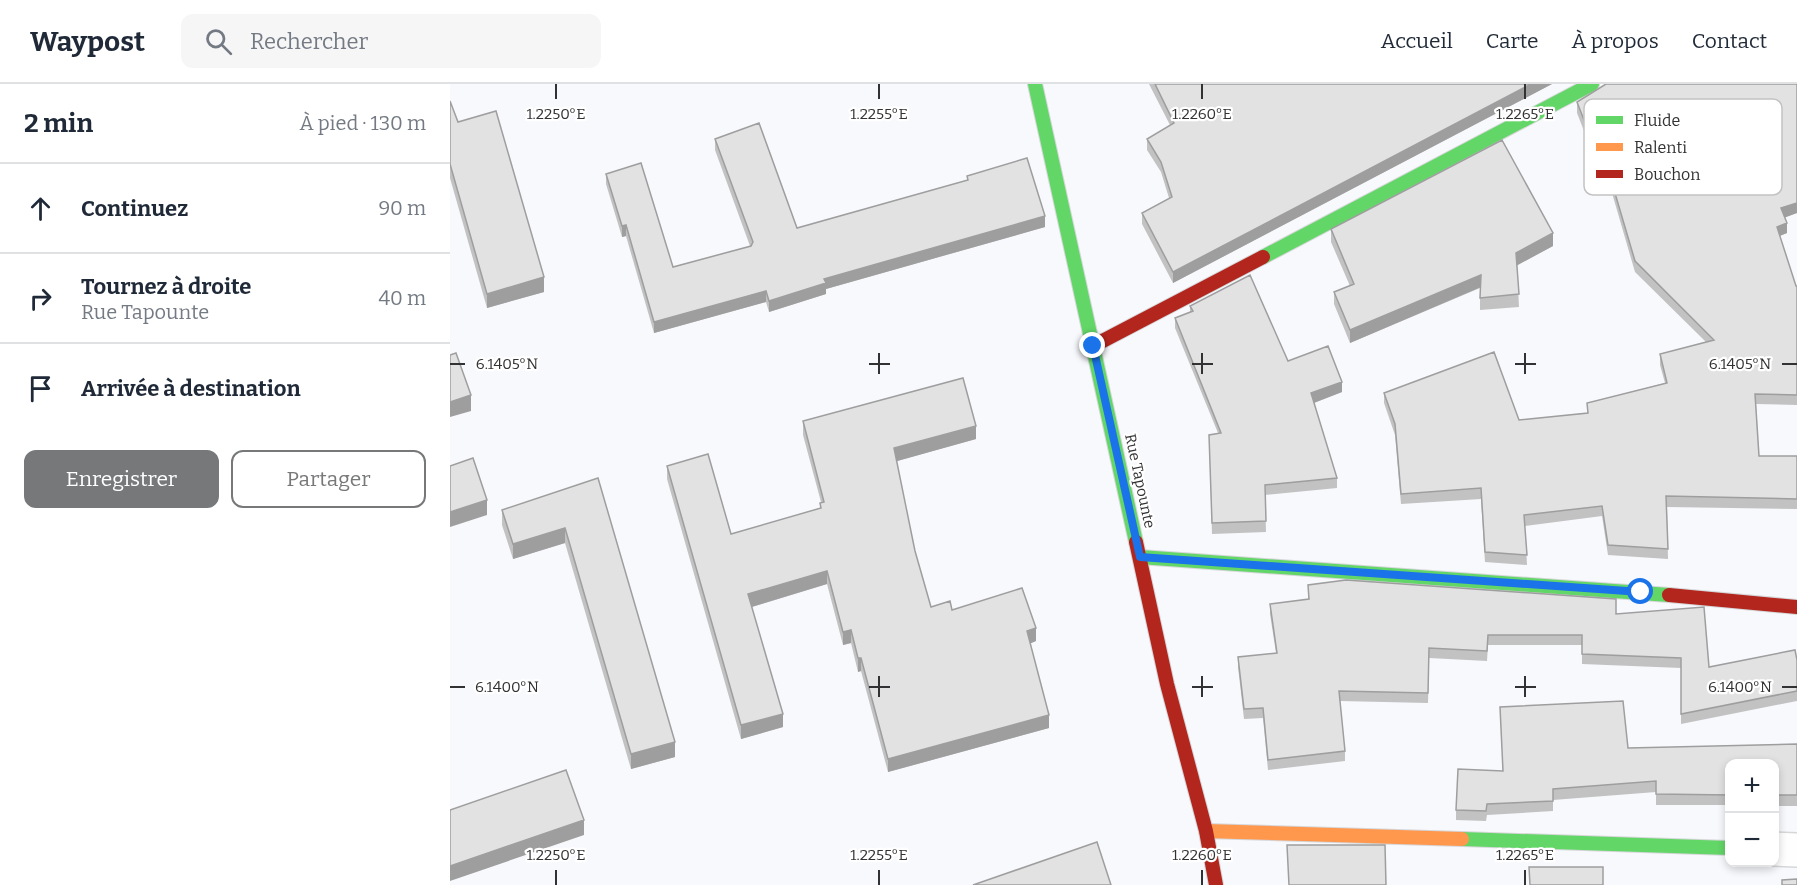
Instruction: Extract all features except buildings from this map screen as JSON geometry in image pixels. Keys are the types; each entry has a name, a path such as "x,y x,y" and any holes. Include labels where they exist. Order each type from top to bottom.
{"street":[{"name":"Rue Tapounte","path":"1035,84 1167,684 1206,831 1216,885"},
{"path":"1093,346 1592,84"},
{"path":"1140,557 1641,592 1797,607"},
{"path":"1206,831 1725,848"},
{"path":"1779,849 1797,850"}],"traffic: fast":[{"path":"1035,84 1136,542"},
{"path":"1263,257 1592,84"},
{"path":"1140,557 1669,595"},
{"path":"1462,839 1725,848"}],"traffic: slow":[{"path":"1206,831 1462,839"}],"traffic: jam":[{"path":"1093,346 1263,257"},
{"path":"1136,542 1167,684 1206,831 1216,885"},
{"path":"1669,595 1797,607"}],"route":[{"path":"1093,346 1140,557 1641,592"}]}
